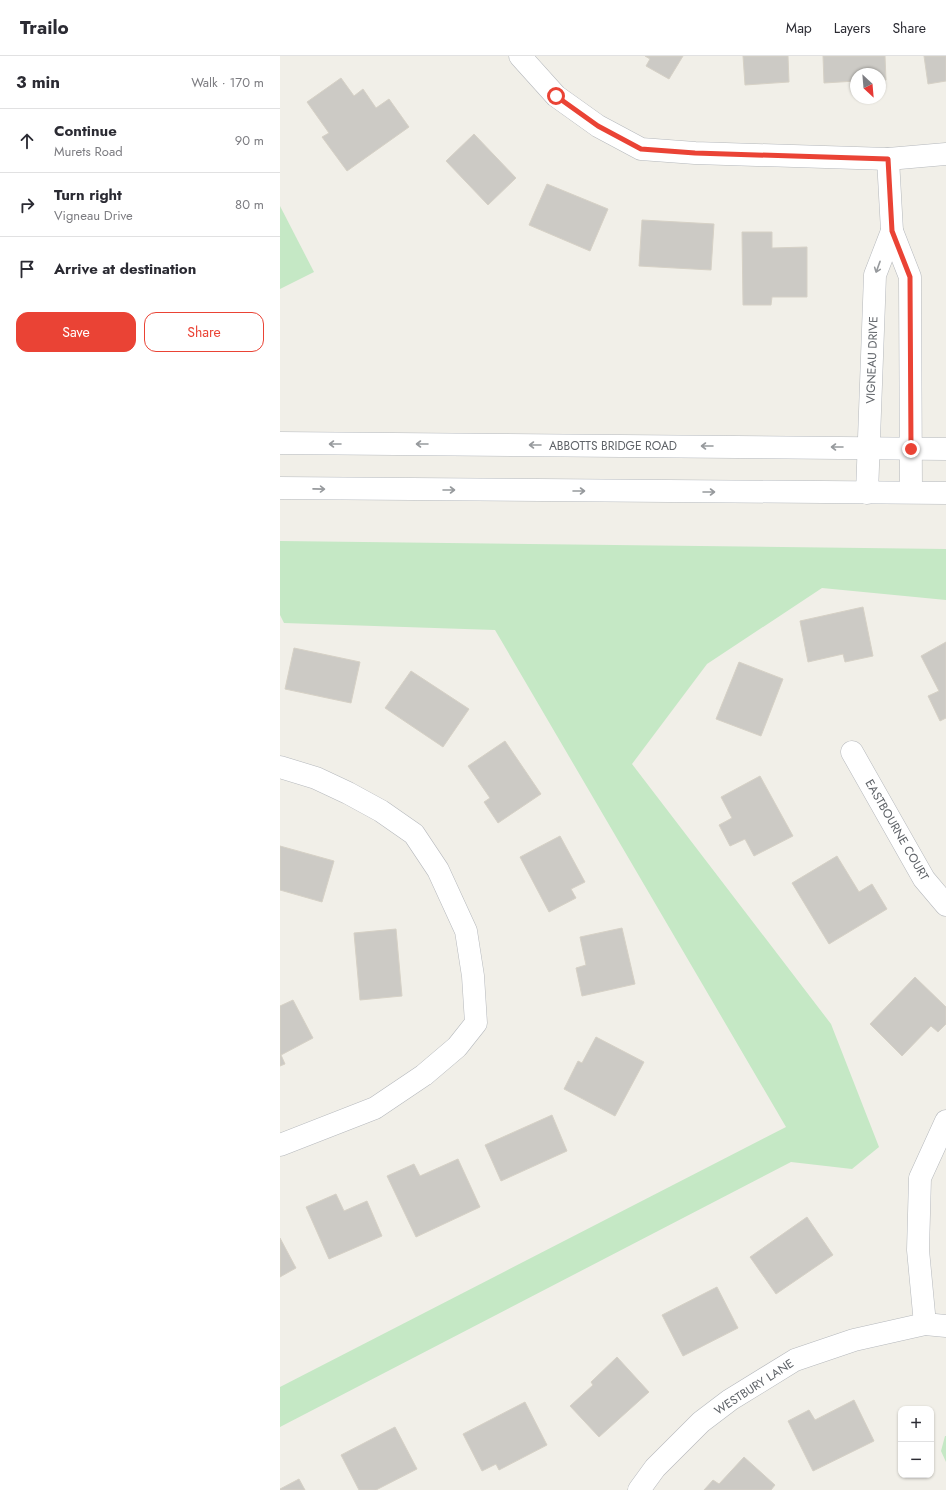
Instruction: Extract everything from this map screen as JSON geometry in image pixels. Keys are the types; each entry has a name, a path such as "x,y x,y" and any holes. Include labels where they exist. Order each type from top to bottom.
{"street":[{"path":"520,56 556,96 598,126 641,149 695,153 888,159 946,154"},
{"name":"VIGNEAU DRIVE","path":"888,159 892,231 910,277 911,492"},
{"name":"VIGNEAU DRIVE","path":"867,493 875,275 892,231"},
{"name":"ABBOTTS BRIDGE ROAD","path":"280,443 869,447 946,449"},
{"path":"280,488 946,493"},
{"name":"EASTBOURNE COURT","path":"852,752 924,879 946,905"},
{"path":"280,767 316,778 348,793 381,811 414,834 438,870 466,931 473,976 476,1023 457,1047 441,1061 424,1075 375,1108 280,1145"},
{"path":"936,1325 918,1250 920,1178 946,1121"},
{"name":"WESTBURY LANE","path":"639,1490 655,1468 701,1422 730,1400 795,1360 854,1340 936,1325"}],"green space":[{"path":"280,206 314,272 280,289"},
{"path":"280,541 946,549 946,600 822,588 707,664 632,764 831,1024 879,1147 852,1169 791,1162 280,1427 280,1387 786,1127 495,630 284,623 280,615"},
{"path":"946,1436 946,1462 941,1451"}],"building":[{"path":"645,56 683,56 669,79 646,66 650,59"},
{"path":"743,56 788,56 789,82 745,85"},
{"path":"823,56 885,56 886,68 850,68 850,81 824,83"},
{"path":"924,56 946,56 946,81 928,84"},
{"path":"341,78 354,96 363,89 376,108 389,99 409,127 347,171 322,137 329,133 307,102"},
{"path":"474,134 516,178 488,205 446,161"},
{"path":"547,184 608,209 590,251 529,225"},
{"path":"642,220 714,224 711,270 639,266"},
{"path":"742,232 772,232 772,248 807,247 807,297 772,297 771,305 743,305"},
{"path":"863,607 873,656 845,662 843,654 808,662 800,621"},
{"path":"946,642 946,718 940,721 928,696 939,691 921,656"},
{"path":"294,648 360,662 351,703 285,689"},
{"path":"739,662 783,679 761,736 716,719"},
{"path":"411,671 469,709 443,747 385,708"},
{"path":"505,741 541,794 498,823 484,802 490,798 468,766"},
{"path":"760,776 793,836 754,856 745,839 730,846 719,825 732,818 721,797"},
{"path":"560,836 585,882 571,889 576,898 549,912 520,857"},
{"path":"280,846 334,861 322,902 280,890"},
{"path":"837,856 859,892 872,884 887,909 829,944 792,883"},
{"path":"622,928 635,984 582,996 576,968 586,965 580,937"},
{"path":"396,929 402,996 360,1000 354,933"},
{"path":"915,977 946,1007 946,1024 938,1032 931,1026 902,1056 870,1024"},
{"path":"293,1000 313,1038 281,1055 285,1064 280,1066 280,1006"},
{"path":"596,1037 644,1062 615,1116 564,1089 578,1061 582,1063"},
{"path":"552,1115 567,1151 501,1181 485,1145"},
{"path":"458,1159 480,1207 416,1237 387,1176 414,1164 420,1176"},
{"path":"336,1194 344,1211 367,1201 382,1236 329,1259 306,1207"},
{"path":"807,1217 833,1255 776,1294 750,1257"},
{"path":"280,1238 296,1268 280,1277"},
{"path":"717,1287 738,1328 683,1356 662,1315"},
{"path":"617,1357 649,1392 599,1437 570,1406 593,1385 591,1382"},
{"path":"854,1400 874,1441 813,1471 788,1421 809,1410 815,1420"},
{"path":"525,1402 547,1445 499,1470 496,1464 482,1471 463,1434"},
{"path":"395,1427 417,1469 376,1490 359,1490 341,1455"},
{"path":"744,1457 775,1485 771,1490 704,1490 713,1480 719,1484"},
{"path":"299,1479 305,1490 280,1490 280,1489"}],"route":[{"path":"556,96 598,126 641,149 695,153 888,159 892,231 910,277 911,449"}]}
